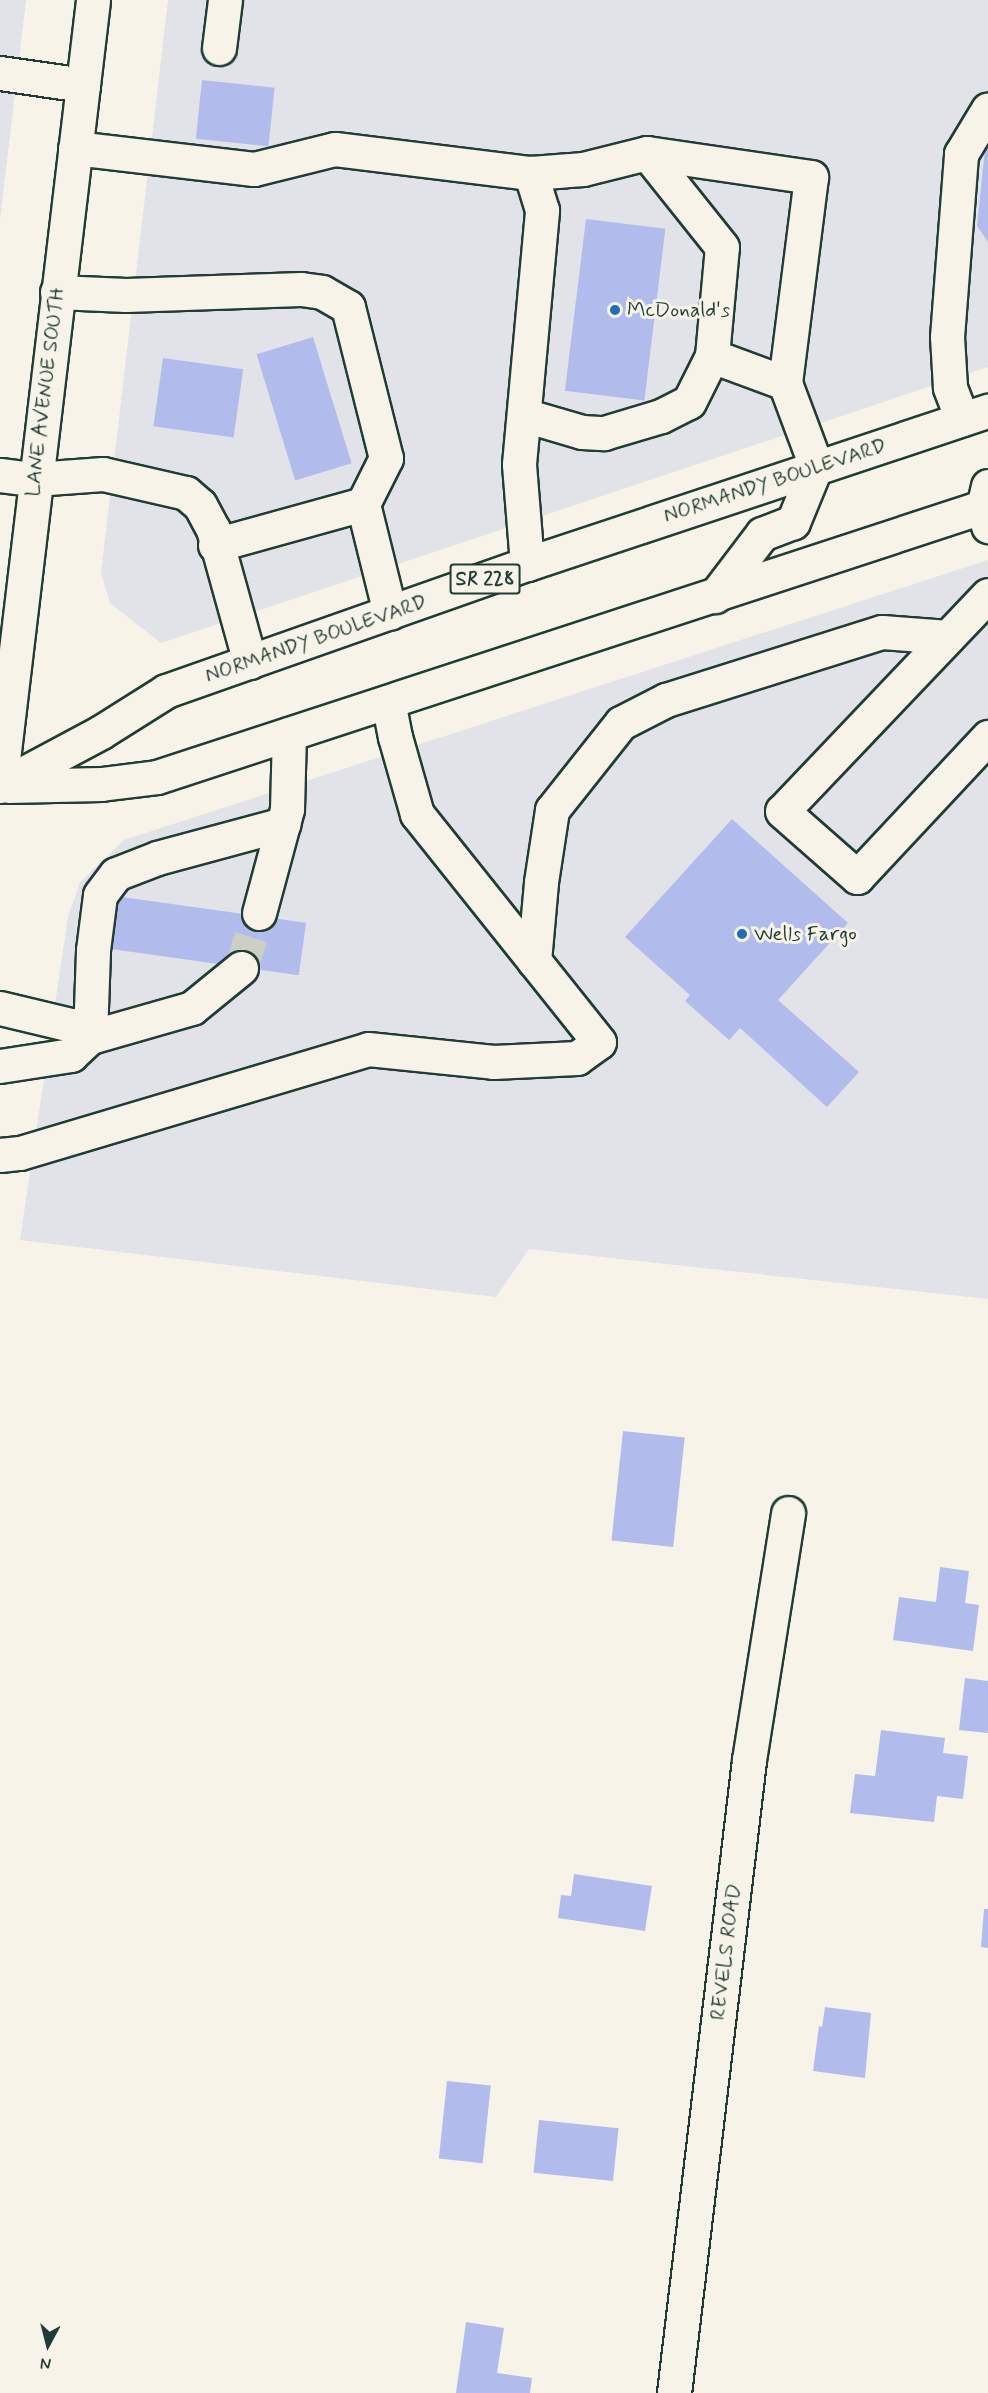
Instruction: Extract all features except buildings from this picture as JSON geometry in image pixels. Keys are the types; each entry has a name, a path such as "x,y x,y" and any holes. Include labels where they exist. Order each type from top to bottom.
{"main road":[{"name":"LANE AVENUE SOUTH","path":"0,786 93,0"},
{"path":"219,48 225,0"},
{"path":"0,73 83,85"},
{"path":"975,415 950,387 947,337 961,154 988,109"},
{"path":"75,148 254,169 335,149 531,173 583,169 647,153 811,177 784,383 816,466 793,522 762,534 715,596"},
{"path":"524,415 582,432 604,433 661,416 689,402 712,356 722,247 647,153"},
{"path":"527,564 519,464 542,210 531,173"},
{"path":"57,292 126,295 301,289 322,292 348,307 386,458 363,504 390,613"},
{"path":"712,356 784,383"},
{"name":"NORMANDY BOULEVARD","path":"0,786 101,732 166,691 527,564 975,415"},
{"path":"0,475 35,479 103,474 186,493 200,505 213,529 215,545 250,662"},
{"path":"215,545 363,504"},
{"path":"0,786 101,784 157,777 987,506"},
{"path":"988,595 782,811 856,877 988,737"},
{"path":"534,961 541,882 552,810 621,723 666,700 882,632 948,637"},
{"path":"0,1155 20,1154 368,1049 493,1062 577,1058 599,1042 417,814 394,737 388,702"},
{"path":"259,913 283,825 289,789 289,734"},
{"path":"90,1036 93,950 100,895 116,874 157,858 283,825"},
{"path":"0,1066 71,1055 90,1036 192,1008 241,968"},
{"path":"0,1008 71,1025 90,1036"},
{"name":"REVELS ROAD","path":"674,2393 749,1760 788,1513"}],"shaded area":[{"path":"0,0 26,0 0,220"},
{"path":"168,0 988,0 988,367 161,643 110,603 101,573"},
{"path":"988,560 988,1299 529,1249 496,1297 20,1240 68,917 80,882 124,840"}],"tunnel":[{"path":"241,968 259,913"}],"place":[{"name":"McDonald's","path":"615,310"},
{"name":"Wells Fargo","path":"742,934"}]}
